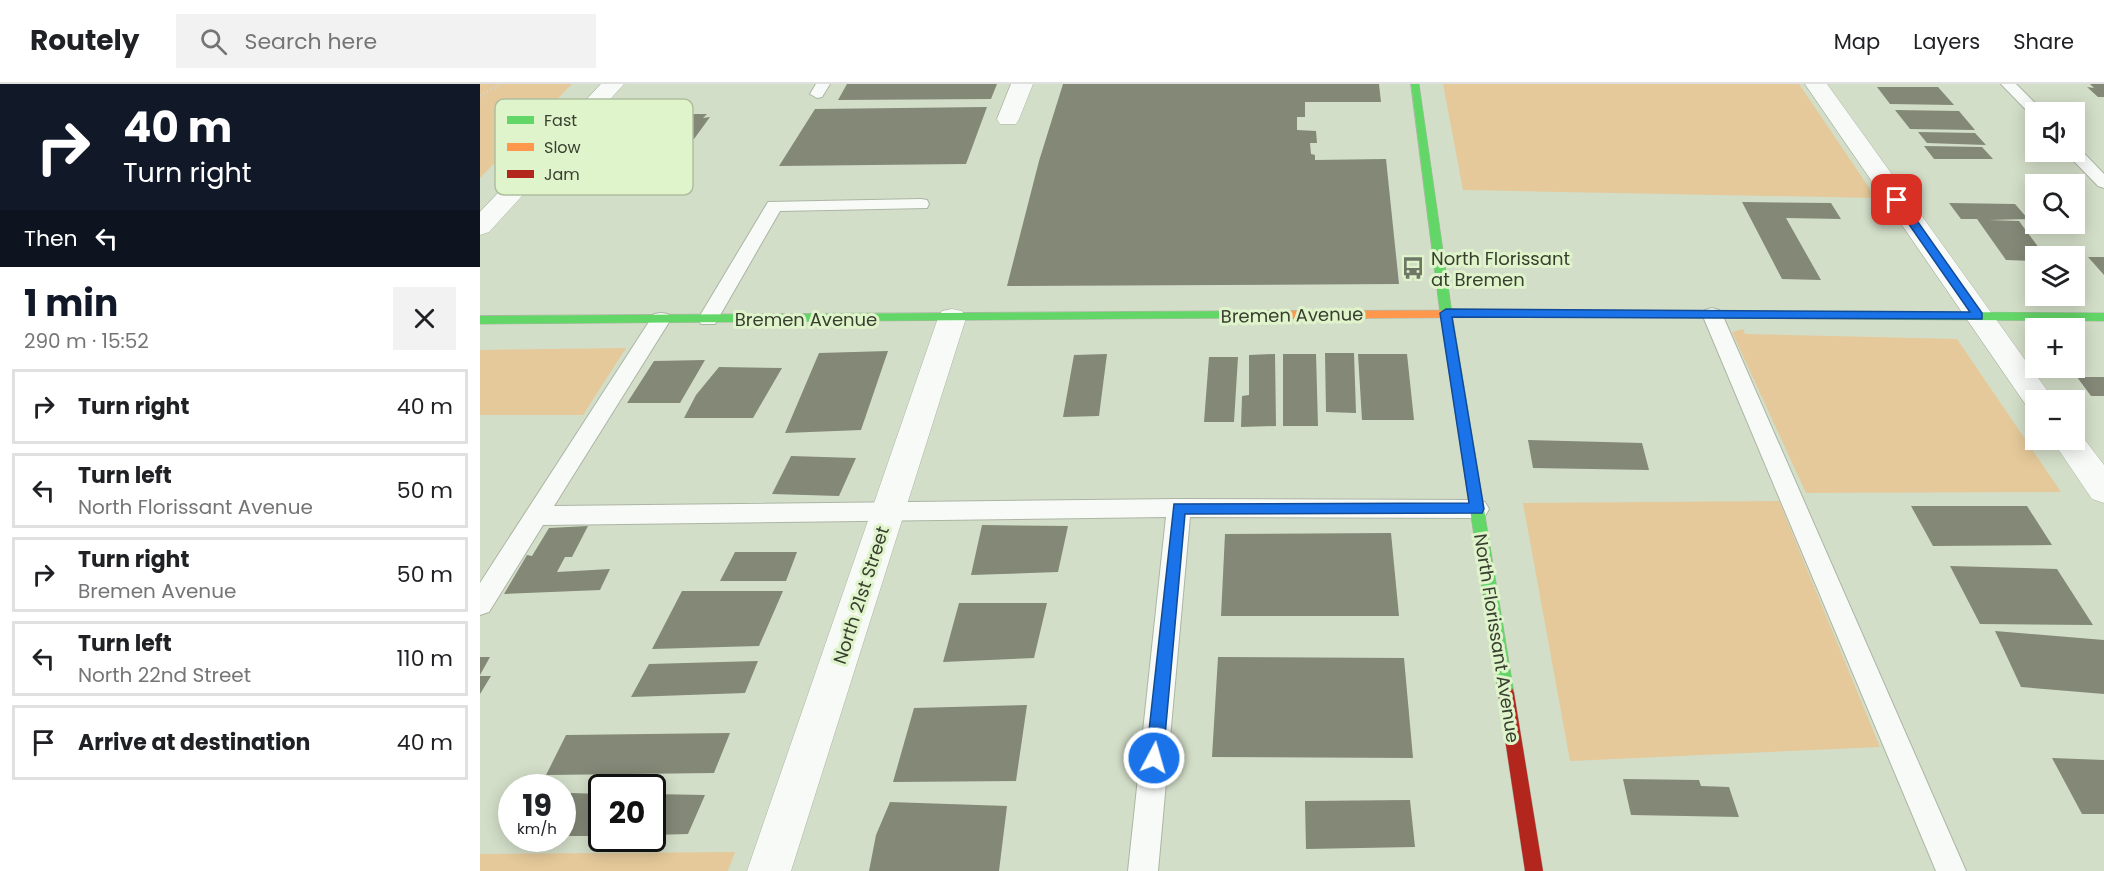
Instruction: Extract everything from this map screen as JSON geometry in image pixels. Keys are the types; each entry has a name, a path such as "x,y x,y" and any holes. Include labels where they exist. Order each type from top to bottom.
{"street":[{"path":"599,99 613,84"},
{"path":"1008,119 1022,84"},
{"name":"North Florissant Avenue","path":"1415,84 1446,313 1534,871"},
{"path":"1816,84 2032,390"},
{"path":"480,227 510,195"},
{"name":"Bremen Avenue","path":"480,320 1446,313 2104,317"},
{"name":"North 21st Street","path":"769,871 952,318"},
{"path":"2075,450 2104,490"}],"lane":[{"path":"2008,84 2026,102"},
{"path":"2084,162 2104,183"},
{"path":"708,319 774,206 921,204"},
{"path":"1712,314 1951,871"},
{"path":"480,604 662,319"},
{"path":"536,516 1179,508 1477,509"},
{"path":"1143,871 1179,508"}],"path":[{"path":"480,96 501,84"}],"shaded area":[{"path":"480,84 572,84 557,99 495,99 495,163 480,178"},
{"path":"1443,84 1799,84 1876,198 1463,190"},
{"path":"1743,329 1745,334 1957,339 2025,439 2025,450 2032,450 2061,492 1806,493 1732,332"},
{"path":"626,348 583,415 480,415 480,350"},
{"path":"1779,501 1880,747 1570,761 1523,503"},
{"path":"735,852 728,871 480,871 480,854"}],"building":[{"path":"847,84 997,84 991,99 838,100"},
{"path":"1063,84 1379,84 1381,102 1305,102 1305,117 1297,117 1297,130 1316,131 1317,143 1310,143 1311,154 1315,155 1315,160 1386,159 1399,284 1007,286 1039,161"},
{"path":"2090,84 2104,84 2104,97 2098,97 2087,87 2094,88"},
{"path":"1877,87 1938,87 1954,105 1890,104"},
{"path":"987,107 966,164 779,166 815,109"},
{"path":"1895,110 1959,111 1975,130 1910,129"},
{"path":"693,114 707,114 703,118 710,117 694,139"},
{"path":"1918,132 1975,133 1986,145 1927,143"},
{"path":"1924,146 1982,147 1993,159 1934,159"},
{"path":"1742,202 1831,203 1841,219 1786,218 1821,280 1782,279"},
{"path":"1949,203 2015,204 2025,216 2025,219 1989,220 2019,221 2025,229 2025,234 2029,234 2038,246 2025,246 2025,261 2006,260 1977,219 1961,219"},
{"path":"2088,257 2104,257 2104,275"},
{"path":"888,351 861,430 785,433 819,353"},
{"path":"1325,353 1354,353 1356,413 1326,412"},
{"path":"1107,354 1099,416 1063,417 1074,355"},
{"path":"1275,354 1276,426 1241,427 1242,396 1249,395 1249,355"},
{"path":"1283,354 1316,354 1318,426 1283,426"},
{"path":"1358,354 1407,354 1414,420 1362,420"},
{"path":"1209,357 1238,357 1234,422 1204,422"},
{"path":"705,360 680,403 627,403 654,361"},
{"path":"719,367 782,368 753,418 684,418 696,395"},
{"path":"2104,377 2104,396 2091,396 2078,378"},
{"path":"1528,440 1642,443 1649,470 1533,468"},
{"path":"791,456 856,458 839,496 772,494"},
{"path":"1911,506 2027,506 2052,545 1933,546"},
{"path":"982,525 1068,526 1058,572 971,575"},
{"path":"588,526 572,557 565,557 557,572 610,569 600,590 504,594 527,555 532,556 549,528"},
{"path":"1391,533 1399,616 1221,616 1225,534"},
{"path":"735,552 797,552 786,581 720,581"},
{"path":"1950,566 2057,569 2093,625 1980,624"},
{"path":"682,591 783,591 759,646 652,649"},
{"path":"959,603 1047,603 1034,658 943,662"},
{"path":"1995,631 2104,640 2104,694 2021,687"},
{"path":"480,657 490,657 480,675"},
{"path":"1218,657 1404,658 1413,758 1212,757"},
{"path":"758,661 745,693 631,697 649,664"},
{"path":"480,676 491,676 480,694"},
{"path":"1027,705 1016,781 893,782 914,708"},
{"path":"730,733 714,773 546,774 566,735"},
{"path":"2052,758 2104,760 2104,814 2082,814"},
{"path":"1623,779 1699,780 1701,786 1729,787 1739,817 1631,815"},
{"path":"576,793 588,794 588,836 576,836"},
{"path":"666,794 705,795 688,834 666,835"},
{"path":"1410,800 1415,847 1306,849 1305,801"},
{"path":"890,802 1007,806 999,871 869,871 876,835"}],"traffic: fast":[{"path":"1415,84 1446,313 1506,693"},
{"path":"1559,314 2104,317"},
{"path":"480,320 1233,315"}],"traffic: slow":[{"path":"1233,315 1559,314"}],"traffic: jam":[{"path":"1506,693 1534,871"}],"place":[{"name":"North Florissant at Bremen","path":"1413,268"}],"route":[{"path":"1154,758 1179,508 1477,509 1446,313 1978,316 1897,200"}]}
